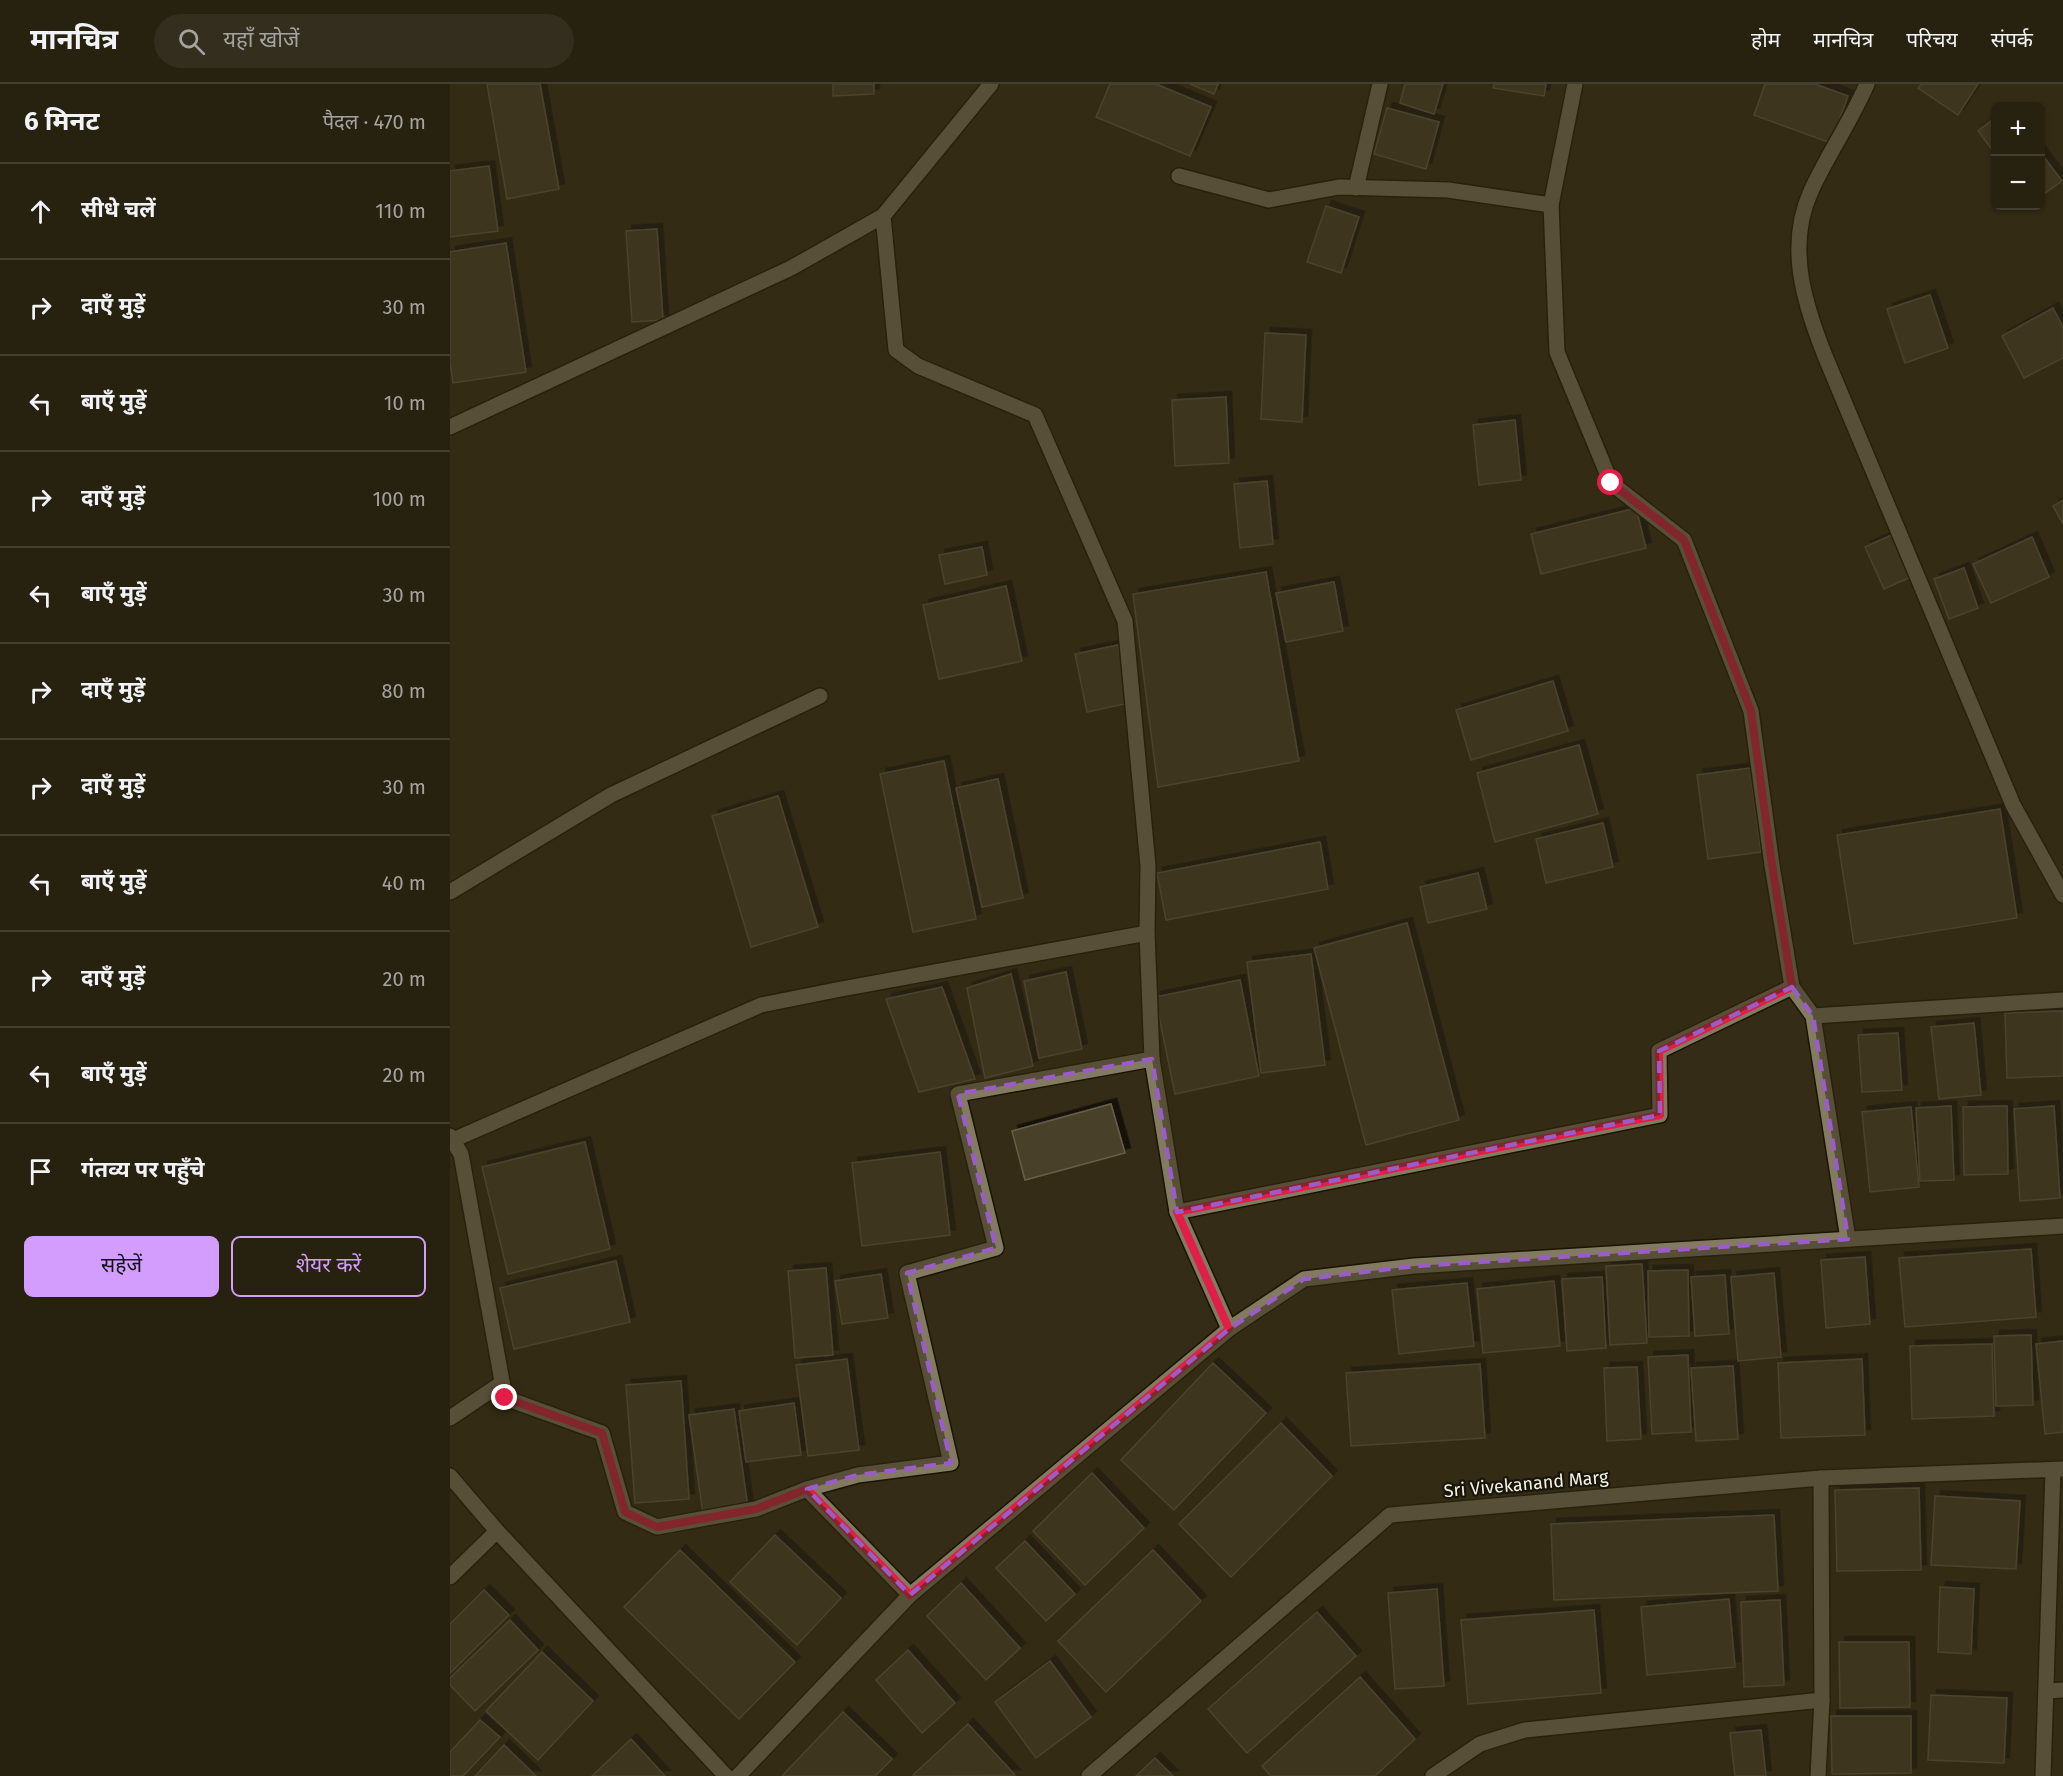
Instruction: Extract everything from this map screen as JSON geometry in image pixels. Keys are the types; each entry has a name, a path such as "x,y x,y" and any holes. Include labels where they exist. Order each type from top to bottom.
{"street":[{"path":"450,427 791,268 883,216 991,84"},
{"path":"1356,188 1380,84"},
{"path":"1575,84 1551,205 1557,352 1611,483 1684,540 1751,711 1772,865 1792,987 1813,1016 1848,1239"},
{"path":"1867,84 1810,193 1801,226 1799,253 1801,285 1809,317 2013,805 2063,895"},
{"path":"1179,176 1269,200 1339,187 1448,190 1551,205"},
{"path":"883,216 896,350 918,366 1035,416 1125,621 1148,866 1147,933 1152,1059 1177,1212 1229,1329"},
{"path":"450,892 611,795 820,696"},
{"path":"1147,933 761,1005 452,1138 461,1154 505,1398 602,1433 625,1512 657,1527 756,1509 807,1489 858,1475 951,1463 907,1273 996,1248 958,1094 1152,1059"},
{"path":"1177,1212 1660,1115 1659,1051 1792,987"},
{"path":"1813,1016 2063,1000"},
{"path":"738,1776 910,1595 1229,1329 1304,1279 1414,1266 2063,1226"},
{"path":"450,1418 502,1383"},
{"path":"2043,1776 2058,1470"},
{"name":"Sri Vivekanand Marg","path":"1089,1776 1390,1515 1821,1478 2058,1470"},
{"path":"450,1476 497,1531 726,1776"},
{"path":"1818,1776 1822,1700 1821,1478"},
{"path":"807,1489 910,1595"},
{"path":"450,1577 497,1531"},
{"path":"2046,1691 2063,1690"},
{"path":"1433,1776 1480,1744 1525,1730 1822,1700"}],"highlighted area":[{"path":"1792,987 1813,1016 1848,1239 1414,1266 1304,1279 1229,1329 910,1595 807,1489 858,1475 951,1463 907,1273 996,1248 958,1094 1152,1059 1177,1212 1660,1115 1659,1051"}],"building":[{"path":"487,84 540,84 559,189 507,199"},
{"path":"833,84 874,84 874,94 833,96"},
{"path":"1110,84 1156,84 1211,107 1190,156 1096,117"},
{"path":"1190,84 1218,84 1214,94"},
{"path":"1405,84 1443,84 1434,114 1400,103"},
{"path":"1494,84 1546,84 1544,96 1493,88"},
{"path":"1765,84 1815,84 1848,96 1831,143 1754,115"},
{"path":"1921,84 1978,84 1958,115 1918,88"},
{"path":"1387,108 1439,122 1426,169 1374,154"},
{"path":"1991,121 1991,148 1978,131"},
{"path":"2045,159 2062,181 2045,193"},
{"path":"489,166 498,231 450,237 450,171"},
{"path":"1326,206 1359,217 1341,273 1307,262"},
{"path":"657,229 663,320 632,322 626,231"},
{"path":"506,243 526,372 453,383 450,363 450,252"},
{"path":"1930,295 1948,348 1905,363 1887,309"},
{"path":"2053,308 2063,327 2063,358 2024,378 2002,336"},
{"path":"1265,333 1306,335 1302,422 1261,419"},
{"path":"1226,397 1229,463 1175,466 1172,400"},
{"path":"1515,420 1521,480 1479,485 1473,425"},
{"path":"1267,481 1273,544 1240,548 1234,484"},
{"path":"2063,500 2063,524 2053,506"},
{"path":"1636,508 1646,548 1541,574 1531,534"},
{"path":"1894,534 1913,576 1884,589 1865,547"},
{"path":"2032,537 2049,577 1991,603 1973,564"},
{"path":"982,547 987,575 945,584 939,555"},
{"path":"1964,568 1978,608 1949,619 1934,579"},
{"path":"1266,572 1299,761 1158,787 1133,594"},
{"path":"1334,582 1343,631 1286,642 1276,593"},
{"path":"1006,586 1022,661 939,679 923,605"},
{"path":"1118,645 1129,703 1087,712 1075,654"},
{"path":"1553,681 1568,731 1471,760 1456,710"},
{"path":"1579,745 1598,814 1495,842 1477,773"},
{"path":"944,761 976,919 913,932 880,774"},
{"path":"1750,768 1761,852 1708,859 1697,775"},
{"path":"998,779 1023,898 982,907 956,788"},
{"path":"778,796 818,927 751,947 712,816"},
{"path":"2000,809 2017,918 1854,944 1837,835"},
{"path":"1603,823 1613,867 1546,883 1536,839"},
{"path":"1320,842 1328,889 1166,920 1157,873"},
{"path":"1478,873 1487,909 1428,923 1420,887"},
{"path":"1407,923 1459,1120 1366,1145 1314,948"},
{"path":"1311,954 1325,1065 1261,1073 1247,962"},
{"path":"1066,972 1082,1049 1039,1058 1024,981"},
{"path":"1011,974 1033,1066 985,1078 967,988"},
{"path":"1240,980 1259,1076 1175,1094 1155,997"},
{"path":"942,987 975,1079 919,1092 886,999"},
{"path":"2063,1011 2063,1076 2007,1078 2005,1013"},
{"path":"1974,1023 1981,1095 1939,1099 1931,1027"},
{"path":"1898,1033 1902,1090 1862,1092 1858,1035"},
{"path":"1111,1104 1125,1153 1025,1180 1012,1131"},
{"path":"1951,1106 1954,1180 1920,1181 1916,1108"},
{"path":"2007,1106 2008,1174 1964,1175 1963,1107"},
{"path":"2054,1106 2060,1198 2020,1201 2014,1109"},
{"path":"1911,1107 1919,1187 1870,1192 1862,1112"},
{"path":"585,1142 610,1249 508,1274 482,1167"},
{"path":"940,1152 950,1235 862,1246 852,1163"},
{"path":"2031,1249 2036,1317 1905,1327 1899,1258"},
{"path":"1865,1257 1870,1324 1826,1328 1821,1260"},
{"path":"616,1261 630,1322 514,1349 500,1288"},
{"path":"1642,1264 1647,1343 1610,1345 1606,1266"},
{"path":"826,1268 833,1355 795,1358 788,1271"},
{"path":"1688,1270 1689,1336 1649,1337 1648,1271"},
{"path":"1774,1273 1781,1357 1738,1361 1731,1277"},
{"path":"881,1274 888,1318 842,1324 835,1281"},
{"path":"1725,1275 1729,1334 1695,1336 1691,1277"},
{"path":"1602,1277 1606,1348 1567,1351 1562,1279"},
{"path":"1554,1281 1560,1346 1483,1353 1477,1289"},
{"path":"1467,1283 1474,1346 1399,1354 1392,1290"},
{"path":"2031,1335 2033,1405 1996,1406 1994,1336"},
{"path":"2063,1341 2063,1432 2045,1434 2036,1344"},
{"path":"1992,1344 1994,1416 1912,1419 1910,1346"},
{"path":"1688,1355 1691,1432 1652,1434 1648,1357"},
{"path":"847,1359 859,1450 808,1456 796,1365"},
{"path":"1862,1359 1865,1435 1781,1438 1778,1363"},
{"path":"1213,1363 1266,1413 1174,1510 1121,1460"},
{"path":"1480,1364 1485,1438 1351,1446 1346,1373"},
{"path":"1733,1366 1738,1439 1696,1441 1691,1368"},
{"path":"1637,1367 1641,1439 1607,1441 1604,1368"},
{"path":"681,1381 689,1499 635,1503 626,1385"},
{"path":"794,1403 801,1455 746,1462 739,1411"},
{"path":"734,1409 748,1508 703,1514 689,1415"},
{"path":"1281,1423 1332,1476 1231,1577 1179,1524"},
{"path":"1092,1473 1144,1528 1085,1585 1033,1531"},
{"path":"1919,1488 1921,1570 1837,1571 1835,1490"},
{"path":"1935,1496 2020,1501 2016,1569 1931,1565"},
{"path":"1774,1515 1778,1591 1554,1600 1551,1524"},
{"path":"775,1535 841,1598 797,1645 730,1582"},
{"path":"1025,1541 1075,1594 1046,1621 996,1568"},
{"path":"680,1550 795,1662 739,1719 624,1607"},
{"path":"1153,1550 1201,1601 1106,1692 1058,1641"},
{"path":"961,1583 1020,1648 986,1680 927,1616"},
{"path":"1940,1587 1974,1589 1971,1654 1938,1652"},
{"path":"1437,1589 1444,1686 1395,1689 1388,1593"},
{"path":"484,1590 509,1615 450,1673 450,1624"},
{"path":"1729,1599 1735,1667 1647,1675 1641,1607"},
{"path":"1780,1600 1784,1685 1744,1687 1741,1602"},
{"path":"1594,1610 1601,1693 1468,1704 1461,1620"},
{"path":"1317,1612 1356,1656 1247,1753 1208,1709"},
{"path":"510,1620 538,1650 475,1711 450,1685 450,1678"},
{"path":"1839,1642 1909,1642 1910,1707 1840,1708"},
{"path":"908,1650 955,1703 922,1733 876,1680"},
{"path":"542,1652 593,1701 538,1760 486,1711"},
{"path":"1050,1661 1091,1717 1036,1758 995,1702"},
{"path":"1360,1677 1415,1739 1375,1776 1271,1776 1262,1766"},
{"path":"1931,1695 2007,1698 2004,1763 1928,1760"},
{"path":"843,1712 892,1759 875,1776 782,1776"},
{"path":"1831,1716 1911,1716 1911,1773 1832,1774"},
{"path":"480,1720 500,1737 463,1776 450,1776 450,1752"},
{"path":"968,1724 1015,1775 913,1775"},
{"path":"1761,1730 1766,1776 1735,1776 1730,1733"},
{"path":"631,1739 665,1776 592,1776"},
{"path":"504,1745 536,1776 475,1776"},
{"path":"1155,1758 1173,1776 1136,1776"}],"route":[{"path":"505,1398 602,1433 625,1512 657,1527 756,1509 807,1489 910,1595 1229,1329 1177,1212 1660,1115 1659,1051 1792,987 1772,865 1751,711 1684,540 1611,483"}]}
